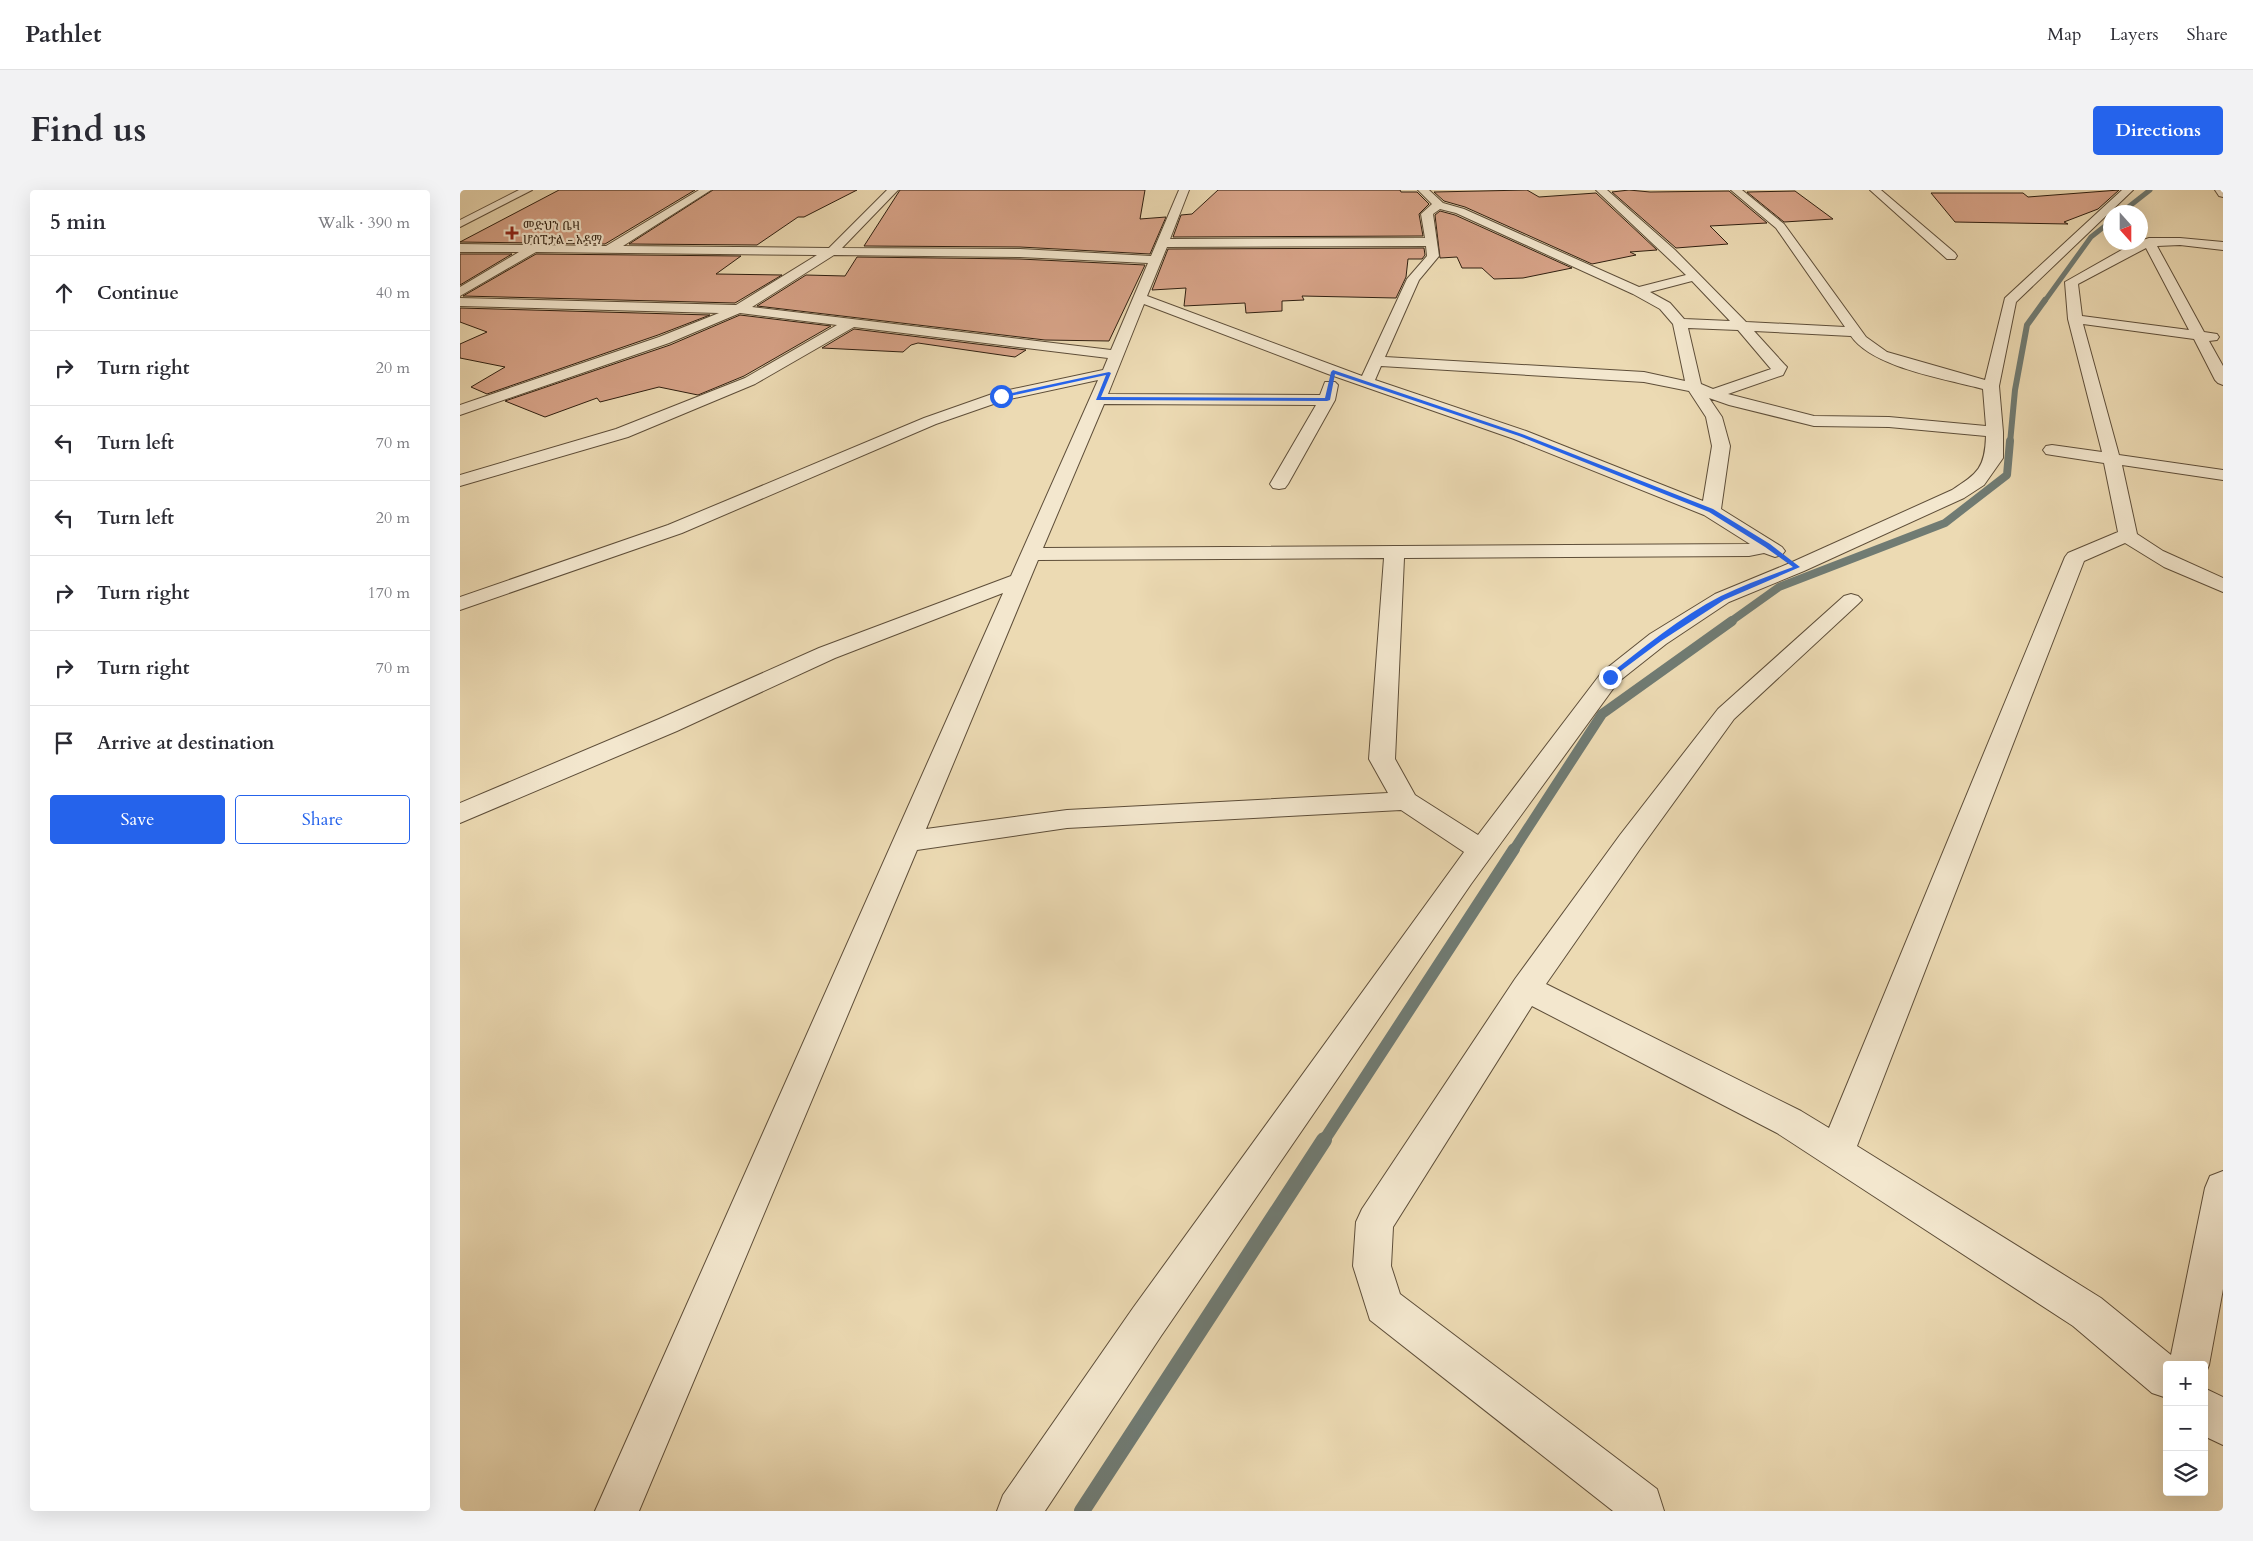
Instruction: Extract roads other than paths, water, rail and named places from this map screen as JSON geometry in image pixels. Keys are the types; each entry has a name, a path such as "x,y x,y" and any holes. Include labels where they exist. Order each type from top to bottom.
{"street":[{"path":"460,224 527,190"},
{"path":"609,249 706,190"},
{"path":"460,410 664,340 739,309 832,251 893,190"},
{"path":"617,1511 1098,399 1184,190"},
{"path":"1423,190 1439,205 1460,211 1638,291 1665,306 1680,323 1694,387 1714,417 1721,446 1711,510"},
{"path":"1601,190 1645,227 1741,325 1778,367 1778,372 1712,394"},
{"path":"1736,190 1780,226 1861,340 1882,355 1925,369 1992,386"},
{"path":"1875,190 1951,256"},
{"path":"1019,1511 1146,1322 1481,850 1610,677 1658,639 1722,598 1797,567 1958,494 1978,481 1994,458 1995,432 1992,386 2010,301 2128,190"},
{"path":"2220,190 2223,194"},
{"path":"1366,383 1400,303 1413,279 1434,256 1427,214 1431,209 1439,205"},
{"path":"2223,246 2164,240 2150,242 2138,246 2071,282 2075,319 2112,459 2126,536 2151,553 2223,586"},
{"path":"460,248 1020,253 1159,252 1431,242"},
{"path":"2150,242 2223,380"},
{"path":"460,292 534,249"},
{"path":"1638,291 1693,277"},
{"path":"1139,298 1333,372 1520,435 1711,510 1797,567"},
{"path":"460,302 739,309 851,323 1113,364"},
{"path":"2075,319 2223,339"},
{"path":"460,481 631,429 750,381 851,323"},
{"path":"1680,323 1856,332"},
{"path":"1376,361 1644,377 1694,387 1735,402 1814,421 1889,422 1995,432"},
{"path":"460,604 675,529 939,418 1001,396 1113,364"},
{"path":"1279,484 1327,400 1333,372"},
{"path":"1098,399 1327,400"},
{"path":"2052,450 2223,475"},
{"path":"1837,1152 2075,557 2126,536"},
{"path":"1030,554 1749,550 1768,546"},
{"path":"1394,552 1382,759 1406,801 1481,850"},
{"path":"460,814 668,725 827,653 1019,580"},
{"path":"1642,1511 1641,1505 1384,1306 1372,1266 1375,1222 1526,988 1630,842 1726,714 1851,600"},
{"path":"907,841 1067,819 1406,801"},
{"path":"1526,988 1789,1122 2087,1312 2163,1375"},
{"path":"2190,1361 2223,1188"},
{"path":"2208,1412 2223,1424"}],"waterway":[{"path":"2131,205 2150,190"},
{"path":"2044,302 2091,237 2103,228"},
{"path":"2010,443 2015,390 2027,325 2045,300"},
{"path":"1730,622 1779,587 1945,523 2007,475 2010,441"},
{"path":"1513,851 1602,714 1732,621"},
{"path":"1323,1142 1514,849"},
{"path":"1082,1511 1324,1140"}],"place":[{"name":"መድህን ቤዛ ሆስፒታል - አዳማ","path":"512,233"}]}
